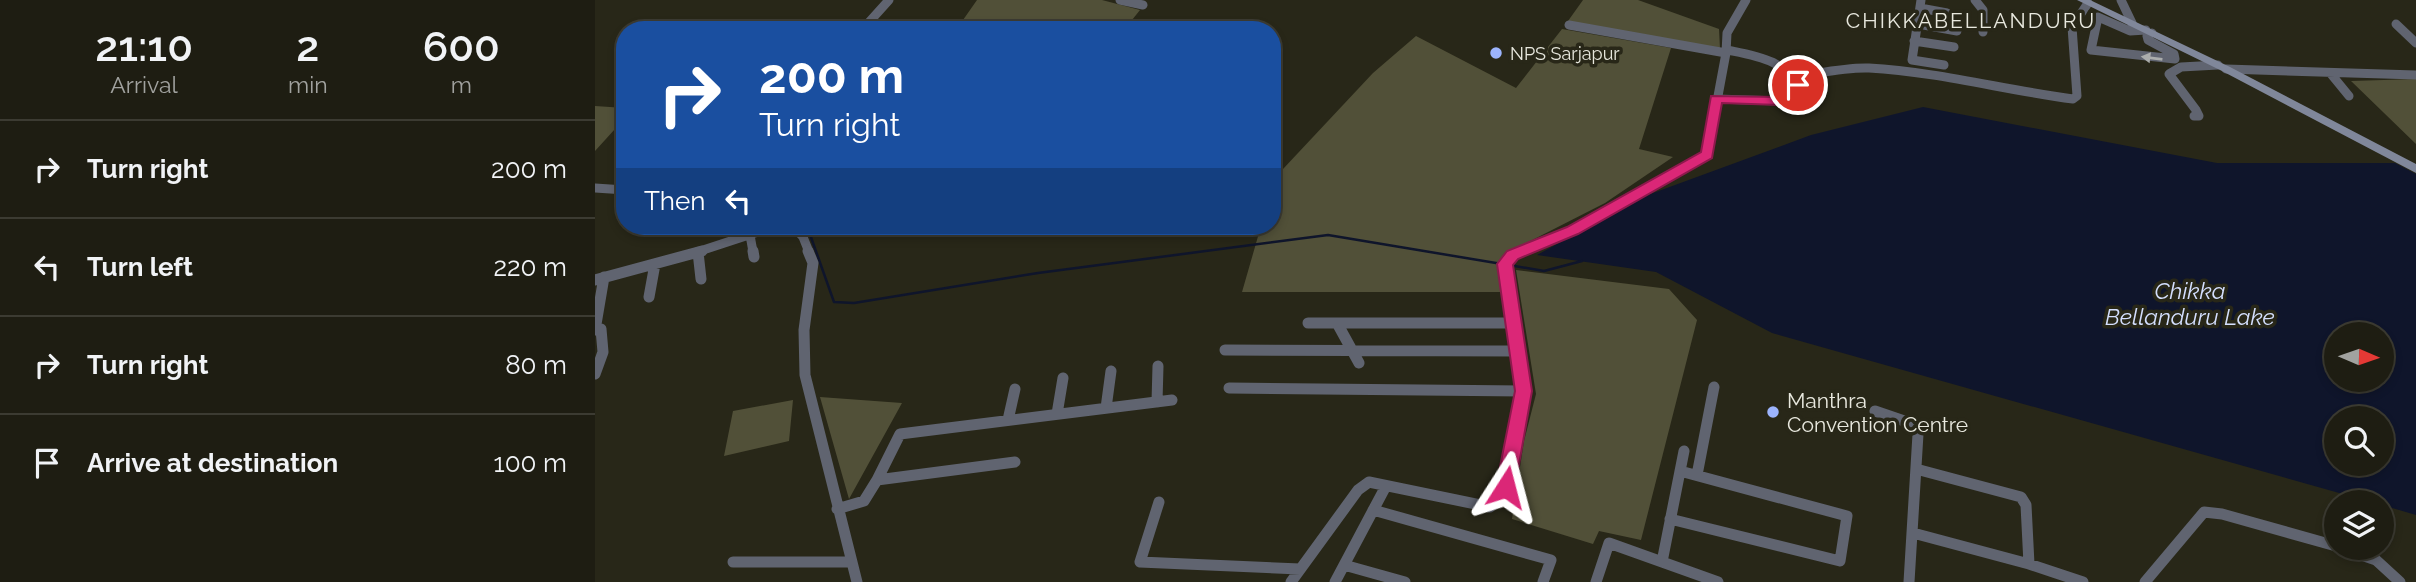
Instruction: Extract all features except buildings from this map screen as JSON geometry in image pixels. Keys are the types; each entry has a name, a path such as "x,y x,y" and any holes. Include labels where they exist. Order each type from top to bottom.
{"main road":[{"path":"2085,1 2222,67 2416,169"}],"street":[{"path":"870,21 889,0"},
{"path":"1120,0 1143,5"},
{"path":"1291,582 1362,485 1369,482 1490,507 1505,495 1523,391 1505,264 1513,255 1572,230 1707,155 1727,51 1727,33 1746,0"},
{"path":"1975,0 1983,10 1983,32"},
{"path":"2122,0 2132,23"},
{"path":"1793,77 1866,68 1956,78 2033,94 2073,99 2077,96 2071,39 2073,27 2085,1"},
{"path":"1944,65 1912,60 1921,4 1947,13"},
{"path":"2098,17 2130,31 2149,32 2147,38 2174,54 2175,59 2090,48 2098,17"},
{"path":"2396,23 2416,43"},
{"path":"1918,24 1957,31"},
{"path":"1569,25 1769,59 1793,77 1800,92 1796,98 1783,101 1716,99"},
{"path":"1914,41 1954,47"},
{"path":"2194,116 2199,116 2193,102 2177,89 2169,75 2181,67 2416,75"},
{"path":"2331,74 2349,96"},
{"path":"595,188 616,189"},
{"path":"595,374 603,357 603,334 600,329 595,330 600,279 750,235 754,257"},
{"path":"801,235 813,263 804,330 805,375 857,582"},
{"path":"698,252 701,279"},
{"path":"649,297 655,264"},
{"path":"1308,323 1513,323"},
{"path":"1337,323 1359,363"},
{"path":"1225,350 1517,351"},
{"path":"1157,401 1158,366"},
{"path":"1106,408 1111,371"},
{"path":"1057,414 1063,377"},
{"path":"1697,475 1714,387"},
{"path":"1229,388 1523,391"},
{"path":"1008,419 1015,389"},
{"path":"837,509 864,500 900,434 1172,400"},
{"path":"1875,411 1913,424 1918,434 1909,582"},
{"path":"1661,562 1684,451"},
{"path":"877,480 1015,462"},
{"path":"1916,469 2021,497 2026,505 2029,564"},
{"path":"1670,519 1840,561 1847,516 1680,471"},
{"path":"1335,582 1386,486"},
{"path":"1159,502 1140,562 1300,569"},
{"path":"1373,510 1551,560 1543,582"},
{"path":"2145,582 2204,512 2222,514 2324,543"},
{"path":"1913,533 2029,564 2080,582"},
{"path":"1597,582 1609,543 1718,582"},
{"path":"2376,560 2400,582"},
{"path":"733,562 850,562"},
{"path":"1344,565 1405,582"}],"shaded area":[{"path":"977,0 1102,0 1140,10 1131,21 962,21"},
{"path":"1583,0 1638,0 1719,29 1720,49 1568,21"},
{"path":"1562,29 1671,48 1639,149 1673,157 1605,203 1505,254 1499,281 1501,292 1242,292 1258,235 1281,235 1283,169 1373,73 1416,36 1516,88"},
{"path":"2416,79 2416,144 2351,81"},
{"path":"595,106 616,107 616,128 595,151"},
{"path":"1516,270 1669,289 1697,320 1641,540 1599,531 1593,544 1512,519 1524,441 1536,394"},
{"path":"820,397 902,403 849,499"},
{"path":"793,400 789,441 724,456 733,411"}],"water":[{"name":"Chikka Bellanduru Lake","path":"1923,107 2217,163 2395,163 2416,174 2416,515 2394,509 2394,490 2328,490 1772,333 1656,272 1537,255 1645,196 1811,135"}],"waterway":[{"path":"810,235 834,302 854,303 1038,273 1328,235 1502,264"},
{"path":"1509,265 1544,271 1582,261"}],"place":[{"name":"NPS Sarjapur","path":"1496,53"},
{"name":"Manthra Convention Centre","path":"1773,412"}],"district":[{"name":"CHIKKABELLANDURU","path":"1971,20"}],"route":[{"path":"1506,487 1523,391 1505,264 1513,255 1572,230 1707,155 1716,99 1783,101 1796,98 1800,92 1798,85"}]}
